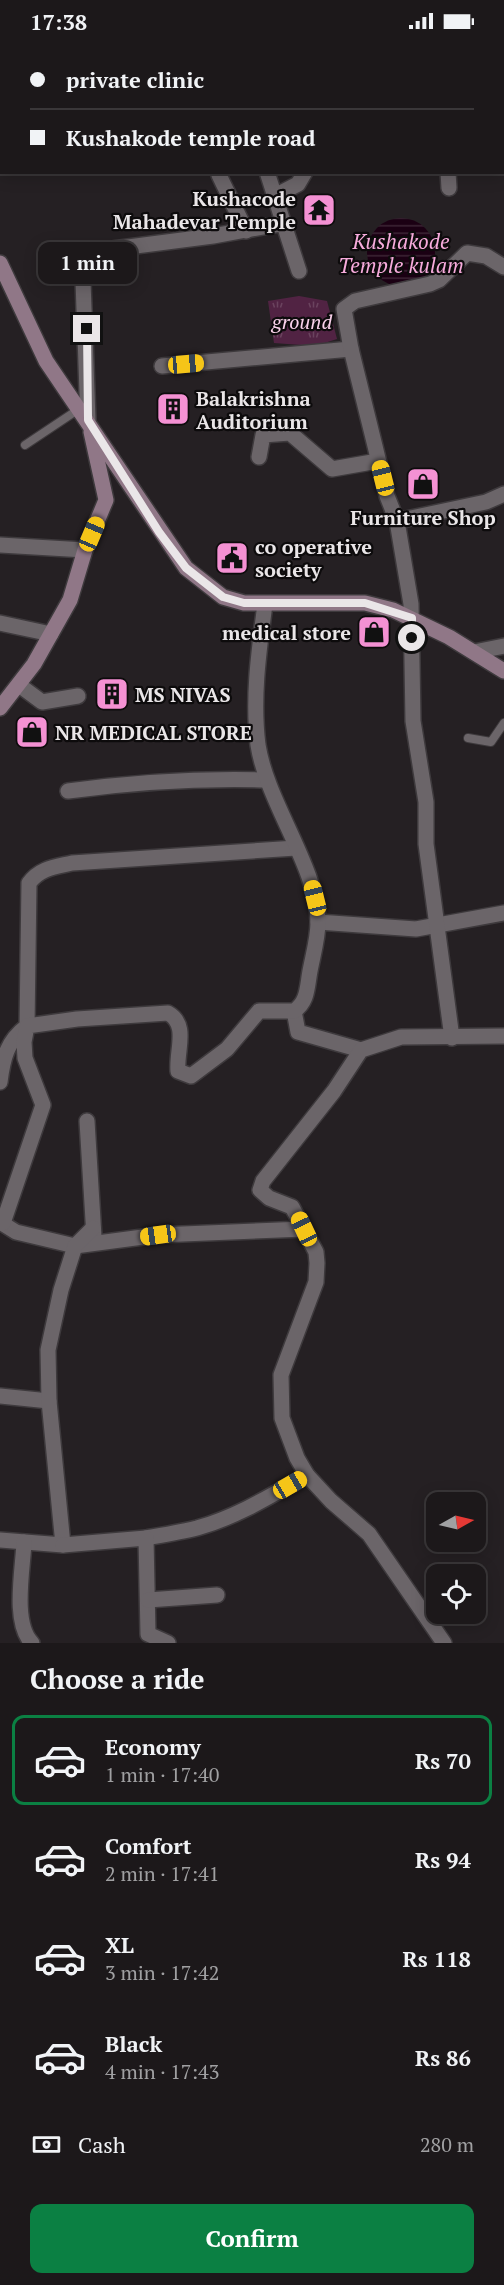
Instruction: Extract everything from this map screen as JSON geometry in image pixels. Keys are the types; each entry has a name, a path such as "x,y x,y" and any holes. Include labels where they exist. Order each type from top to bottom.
{"main road":[{"path":"0,263 5,286 46,360 186,568 223,597 244,603 365,603 412,618 504,671"},
{"path":"83,415 106,500"},
{"path":"0,708 19,685 70,600 86,550 106,500 114,487 126,479"}],"street":[{"path":"268,174 299,271"},
{"path":"275,196 298,184 304,174"},
{"path":"219,175 246,231"},
{"path":"83,415 82,252 246,231 285,223"},
{"path":"452,1038 426,844 426,802 412,721 412,618 397,521 378,461 351,349 344,309 355,301 439,280 467,253 486,256 504,267"},
{"path":"162,366 351,349"},
{"path":"260,457 263,435 290,433 332,469 378,461"},
{"path":"397,521 474,505 504,494"},
{"path":"0,545 86,550"},
{"path":"0,1082 4,1055 9,1044 19,1031 27,1026 77,1019 168,1013 177,1018 181,1026 178,1071 191,1076 227,1048 259,1011 294,1011 306,1000 318,922 312,887 267,780 258,746 254,699 265,604"},
{"path":"0,623 51,634"},
{"path":"474,652 504,646"},
{"path":"19,685 42,702 78,696"},
{"path":"68,791 136,782 199,778 267,780"},
{"path":"296,848 72,863 42,870 29,883 25,1058 43,1105 1,1222 16,1232 75,1246 94,1236 304,1229"},
{"path":"318,922 416,929 504,913"},
{"path":"294,1011 298,1032 361,1050 401,1037 504,1036"},
{"path":"361,1050 334,1091 261,1185 263,1195 292,1207 316,1252 316,1282 281,1375 282,1418 297,1458 307,1475 331,1501 369,1534 444,1643"},
{"path":"87,1121 94,1236"},
{"path":"63,1545 49,1401 48,1350 61,1290 75,1246"},
{"path":"0,1396 49,1401"},
{"path":"0,1540 63,1545 146,1538 198,1528 254,1506 307,1475"},
{"path":"146,1538 148,1600 145,1638 168,1643"},
{"path":"24,1542 21,1619 27,1637 32,1643"},
{"path":"148,1600 217,1594"}],"lane":[{"path":"25,445 83,415"},
{"path":"468,738 491,742 504,723"}],"green space":[{"name":"ground","path":"299,296 327,301 337,339 315,346 274,343 268,301"}],"water":[{"name":"Kushakode Temple kulam","path":"408,218 420,224 429,233 435,245 433,265 425,276 408,286 394,286 377,276 369,265 367,245 377,228 388,220"}],"place":[{"name":"Kushacode Mahadevar Temple","path":"319,210"},
{"name":"Balakrishna Auditorium","path":"173,409"},
{"name":"Furniture Shop","path":"423,484"},
{"name":"co operative society","path":"232,558"},
{"name":"medical store","path":"374,632"},
{"name":"MS NIVAS","path":"112,694"},
{"name":"NR MEDICAL STORE","path":"32,732"}],"route":[{"path":"87,329 88,420 159,532 186,568 223,597 244,603 365,603 393,610 412,618 412,638"}]}
